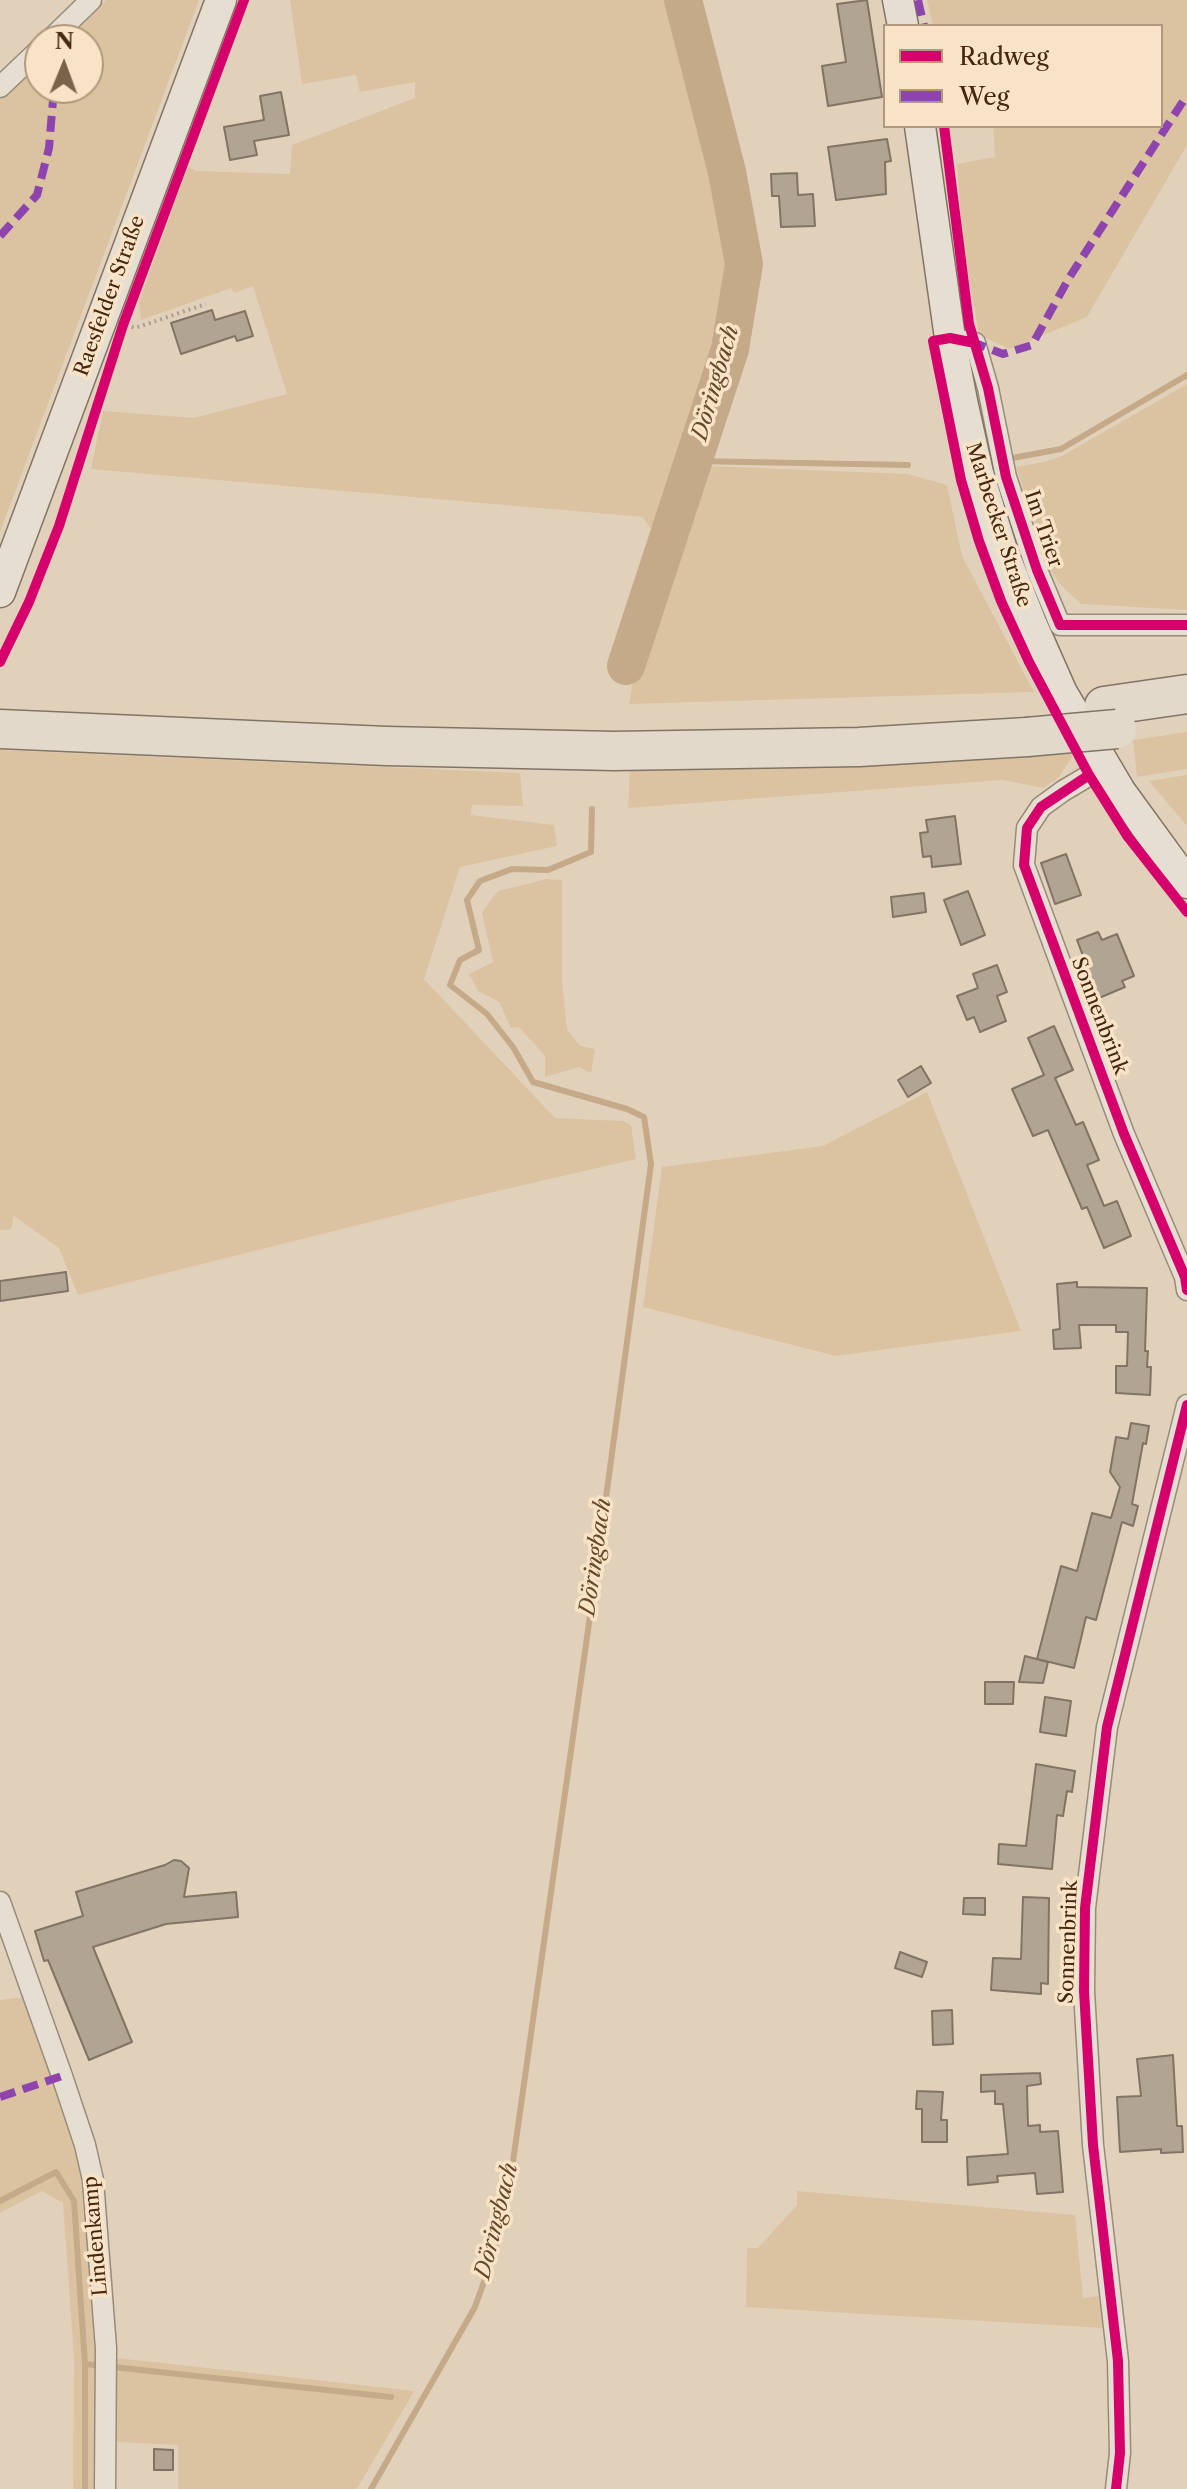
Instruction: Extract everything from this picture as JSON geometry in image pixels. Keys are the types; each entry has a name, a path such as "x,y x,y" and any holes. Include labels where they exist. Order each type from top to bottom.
{"highway":[{"path":"1111,717 1187,694"},
{"path":"0,706 46,719"},
{"path":"0,729 46,719 540,726 1025,725 1111,717 1187,719"}],"main road":[{"name":"Raesfelder Straße","path":"0,592 221,0"},
{"path":"898,0 903,24"},
{"name":"Marbecker Straße","path":"920,128 950,338 972,448 1001,547 1062,693 1142,823 1187,883"}],"street":[{"path":"66,24 91,0"},
{"path":"0,87 24,64"},
{"name":"Im Trier","path":"950,338 975,343 988,388 1006,477 1037,570 1060,625 1187,625"},
{"name":"Sonnenbrink","path":"1105,766 1041,807 1027,828 1024,865 1124,1134 1185,1277 1187,1290"},
{"name":"Sonnenbrink","path":"1116,2489 1120,2453 1118,2361 1092,2130 1084,1991 1085,1908 1107,1727 1187,1405"},
{"name":"Lindenkamp","path":"0,1902 62,2076 93,2180 106,2348 105,2489"}],"path":[{"path":"123,325 135,328 206,304"}],"shaded area":[{"path":"106,0 199,0 0,532 0,96 24,74 24,104 104,104 104,24 80,24"},
{"path":"290,0 668,0 730,222 734,274 719,338 651,529 643,517 91,469 103,411 194,418 287,394 253,286 234,293 231,288 141,320 139,302 188,166 196,171 290,174 292,145 415,98 415,82 360,92 356,75 302,84"},
{"path":"927,0 1187,0 1187,145 1087,317 1010,349 979,335 962,237 957,164 995,157 993,128 1163,128 1163,24 933,24"},
{"path":"1187,384 1187,610 1081,604 1059,583 1050,569 1016,467 1062,456"},
{"path":"706,466 908,474 947,485 962,556 1034,692 629,704 635,670 648,656"},
{"path":"1187,732 1187,769 1137,777 1133,740"},
{"path":"1067,746 1072,757 1059,777 1044,788 1002,780 628,808 630,765"},
{"path":"0,750 520,773 523,806 472,805 471,815 554,825 557,846 460,867 424,979 555,1118 623,1121 631,1125 636,1159 78,1295 59,1248 14,1216 11,1229 0,1230"},
{"path":"1187,775 1187,826 1149,781"},
{"path":"547,879 562,880 562,980 567,1029 580,1046 595,1049 591,1073 579,1067 545,1077 545,1056 519,1027 511,1028 499,1002 478,991 469,974 493,962 482,913 498,891"},
{"path":"927,1092 1021,1331 836,1356 643,1307 662,1167 823,1146"},
{"path":"24,1997 76,2145 86,2203 97,2356 96,2489 73,2489 74,2358 63,2203 42,2191 0,2213 0,2000"},
{"path":"797,2191 1075,2215 1083,2298 1099,2296 1103,2328 746,2307 747,2248 758,2248 797,2205"},
{"path":"116,2358 414,2391 357,2489 178,2489 178,2445 116,2442"}],"building":[{"path":"867,0 882,97 828,106 822,66 846,62 837,4"},
{"path":"281,92 289,135 254,141 257,155 230,160 224,127 264,120 260,96"},
{"path":"887,139 891,161 885,162 886,194 836,200 828,147"},
{"path":"797,173 798,195 813,194 815,226 781,227 779,196 772,196 771,174"},
{"path":"212,310 215,320 245,311 253,336 237,341 235,336 181,354 171,323"},
{"path":"955,816 961,864 932,867 931,856 923,857 920,833 928,832 926,820"},
{"path":"1066,854 1081,895 1055,904 1041,863"},
{"path":"968,891 985,935 961,945 944,900"},
{"path":"924,893 926,912 893,917 891,897"},
{"path":"1098,932 1102,940 1117,934 1134,976 1122,981 1125,987 1099,998 1077,940"},
{"path":"997,965 1007,992 997,996 1006,1021 980,1032 974,1017 967,1020 957,996 978,988 973,974"},
{"path":"1054,1026 1073,1070 1055,1078 1076,1125 1083,1122 1099,1160 1087,1165 1104,1206 1117,1201 1131,1236 1104,1248 1087,1207 1082,1209 1048,1130 1033,1136 1012,1089 1044,1075 1028,1038"},
{"path":"921,1066 931,1083 908,1097 898,1080"},
{"path":"66,1272 68,1291 0,1301 0,1281"},
{"path":"1077,1282 1077,1287 1147,1288 1145,1351 1148,1351 1147,1367 1151,1367 1150,1395 1116,1393 1116,1366 1127,1366 1128,1332 1116,1332 1116,1325 1079,1325 1081,1348 1054,1349 1053,1330 1060,1329 1057,1284"},
{"path":"1131,1423 1149,1426 1132,1504 1138,1506 1133,1526 1122,1522 1096,1620 1086,1617 1074,1668 1037,1659 1061,1566 1077,1571 1092,1513 1111,1518 1120,1487 1110,1472 1116,1437 1128,1439"},
{"path":"1025,1656 1048,1662 1043,1683 1019,1682"},
{"path":"985,1682 1014,1682 1013,1704 985,1704"},
{"path":"1045,1697 1071,1701 1066,1736 1040,1732"},
{"path":"1036,1764 1075,1771 1072,1792 1067,1791 1063,1816 1057,1815 1052,1869 998,1864 999,1844 1026,1846"},
{"path":"174,1860 181,1861 189,1868 184,1897 236,1892 238,1917 166,1924 93,1947 132,2042 89,2060 48,1960 44,1961 35,1931 83,1916 76,1892"},
{"path":"1023,1897 1049,1898 1048,1984 1041,1983 1041,1994 991,1990 993,1958 1021,1959"},
{"path":"964,1898 985,1898 985,1915 963,1914"},
{"path":"900,1952 927,1962 922,1977 895,1968"},
{"path":"952,2010 953,2044 933,2045 932,2011"},
{"path":"1173,2055 1177,2126 1182,2126 1183,2152 1161,2153 1161,2149 1120,2152 1117,2097 1141,2096 1137,2059"},
{"path":"1040,2073 1041,2084 1027,2086 1028,2126 1040,2125 1040,2132 1058,2131 1063,2192 1037,2194 1035,2173 997,2176 998,2182 968,2185 967,2157 1008,2154 1003,2104 995,2104 995,2091 981,2092 981,2075"},
{"path":"917,2091 943,2092 941,2120 947,2120 947,2142 922,2142 922,2109 916,2109"},
{"path":"154,2449 173,2450 173,2470 154,2470"}],"waterway":[{"name":"Döringbach","path":"626,666 730,349 744,264 727,172 683,0"},
{"path":"1012,458 1061,449 1187,375"},
{"path":"693,461 908,465"},
{"name":"Döringbach","path":"371,2489 475,2307 492,2259 508,2197 651,1164 644,1117 627,1109 533,1082 513,1047 487,1014 450,985 460,960 479,950 467,900 480,881 512,869 548,870 591,852 592,809"},
{"path":"0,2201 56,2172 74,2201 85,2364"},
{"path":"85,2489 85,2364 391,2397"}],"marked path":[{"path":"918,0 924,24"},
{"path":"974,338 975,343 1003,354 1032,345 1069,278 1187,95"},
{"path":"0,236 37,195 49,148 53,104"},
{"path":"0,2097 62,2076"}],"cycle path":[{"path":"0,662 29,602 59,526 123,325 244,0"},
{"path":"944,128 969,324 988,388 1006,477 1037,570 1060,625 1187,625"},
{"path":"975,343 950,338 933,341 961,480 1001,601 1029,662 1089,775 1128,837 1187,912"},
{"path":"1089,775 1041,807 1027,828 1024,865 1124,1134 1185,1277 1187,1290"},
{"path":"1116,2489 1120,2453 1118,2361 1093,2145 1084,1991 1085,1908 1107,1727 1187,1405"}]}
